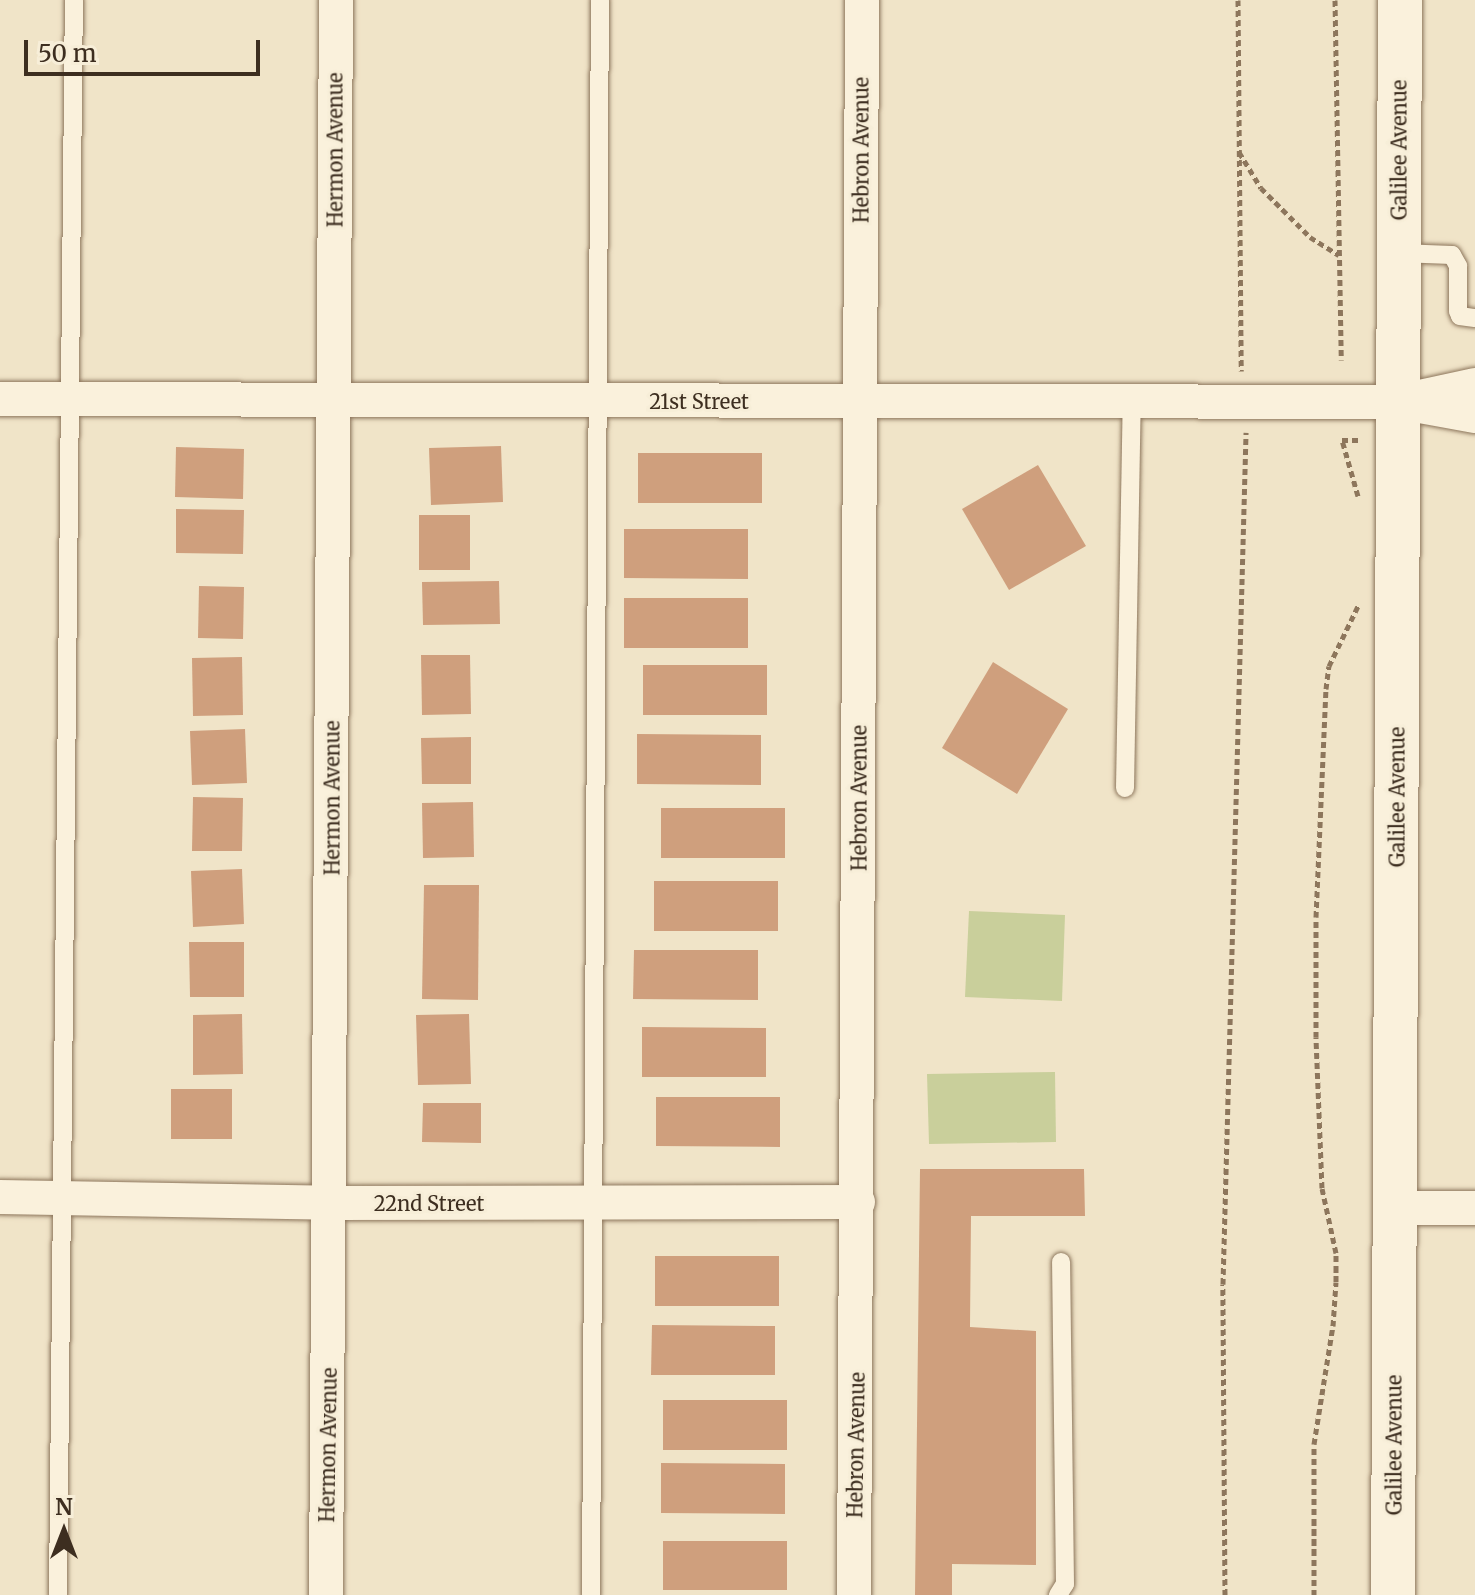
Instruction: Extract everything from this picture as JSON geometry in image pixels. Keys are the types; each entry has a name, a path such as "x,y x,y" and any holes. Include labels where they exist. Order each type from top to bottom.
{"street":[{"name":"Hermon Avenue","path":"326,1595 336,0"},
{"name":"Hebron Avenue","path":"854,1595 862,0"},
{"name":"Galilee Avenue","path":"1393,1595 1400,0"},
{"name":"21st Street","path":"1398,402 1475,385"},
{"name":"21st Street","path":"0,399 1398,402 1475,416"},
{"name":"22nd Street","path":"0,1197 330,1203 858,1202"},
{"path":"1395,1208 1475,1208"}],"lane":[{"path":"58,1595 74,0"},
{"path":"591,1595 600,0"},
{"path":"1399,253 1452,255 1458,266 1458,311 1460,316 1475,318"},
{"path":"1125,788 1132,403"},
{"path":"1058,1595 1065,1584 1061,1262"}],"path":[{"path":"1238,0 1241,366"},
{"path":"1335,0 1341,360"},
{"path":"1239,151 1261,188 1310,237 1340,256"},
{"path":"1225,1595 1223,1284 1247,440"},
{"path":"1342,440 1362,508"},
{"path":"1314,1595 1314,1444 1333,1326 1336,1282 1336,1253 1322,1188 1316,1037 1316,917 1326,689 1329,666 1361,598"}],"green space":[{"path":"969,911 1065,915 1062,1001 965,997"},
{"path":"1055,1072 1056,1142 929,1144 927,1074"}],"building":[{"path":"501,446 503,502 431,505 429,448"},
{"path":"176,447 244,449 243,499 175,497"},
{"path":"638,453 762,453 762,503 638,503"},
{"path":"1038,465 1086,546 1009,590 962,509"},
{"path":"176,509 244,510 243,554 176,553"},
{"path":"419,515 470,515 470,570 419,570"},
{"path":"624,529 748,529 748,579 624,578"},
{"path":"499,581 500,624 423,625 422,582"},
{"path":"199,586 244,587 243,639 198,638"},
{"path":"624,598 748,598 748,648 624,648"},
{"path":"421,655 470,655 471,714 422,715"},
{"path":"242,657 243,715 193,716 192,658"},
{"path":"993,662 1068,709 1017,794 942,748"},
{"path":"643,665 767,665 767,715 643,715"},
{"path":"245,729 247,783 192,785 190,731"},
{"path":"637,734 761,735 761,785 637,784"},
{"path":"471,737 471,784 422,784 421,738"},
{"path":"193,797 243,798 242,851 192,851"},
{"path":"473,802 474,857 423,858 422,803"},
{"path":"661,808 785,808 785,858 661,858"},
{"path":"242,869 244,924 193,927 191,871"},
{"path":"654,881 778,881 778,931 654,931"},
{"path":"424,885 479,885 478,1000 422,999"},
{"path":"189,942 244,942 244,997 190,997"},
{"path":"634,950 758,950 758,1000 633,999"},
{"path":"242,1014 243,1074 193,1075 193,1015"},
{"path":"469,1014 471,1084 418,1085 416,1015"},
{"path":"642,1027 766,1028 766,1077 642,1077"},
{"path":"171,1089 232,1089 232,1139 171,1139"},
{"path":"656,1097 780,1097 780,1147 656,1146"},
{"path":"423,1103 481,1103 481,1143 422,1142"},
{"path":"920,1169 1084,1169 1085,1216 971,1216 970,1327 1036,1331 1036,1565 952,1564 952,1595 915,1595"},
{"path":"655,1256 779,1256 779,1306 655,1306"},
{"path":"652,1325 775,1326 775,1375 651,1375"},
{"path":"663,1400 787,1400 787,1450 663,1450"},
{"path":"661,1463 785,1464 785,1514 661,1513"},
{"path":"663,1541 787,1541 787,1590 663,1590"}]}
